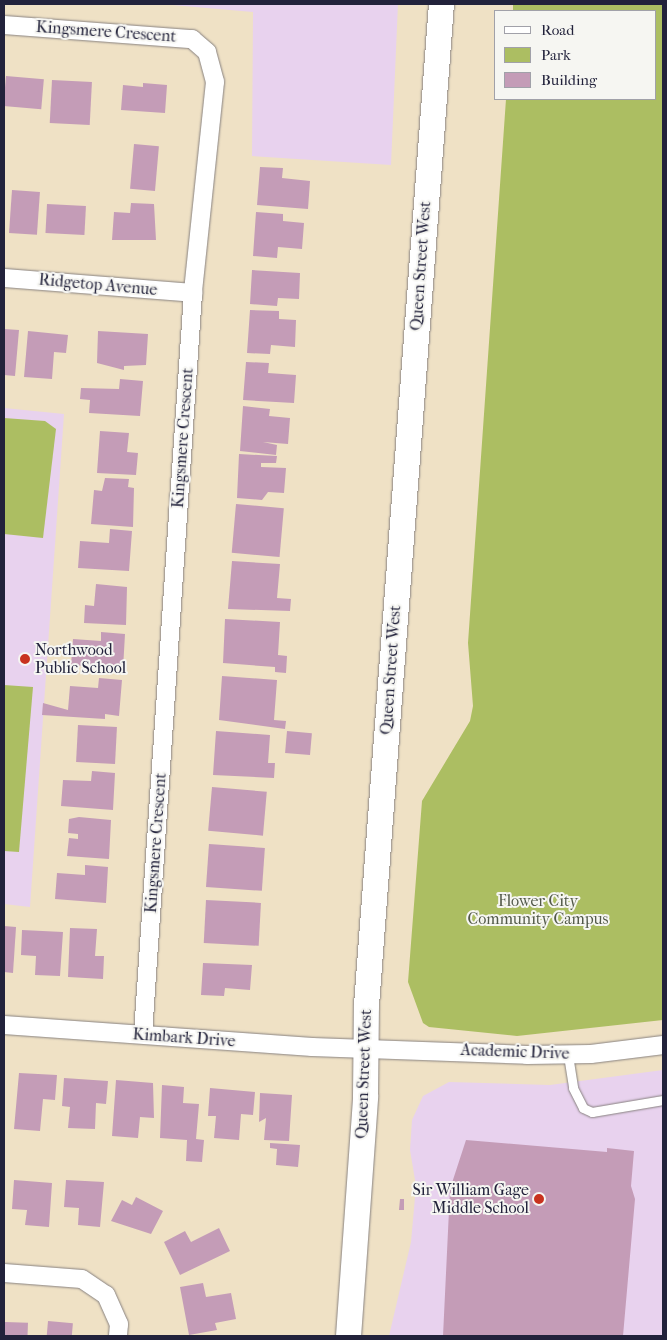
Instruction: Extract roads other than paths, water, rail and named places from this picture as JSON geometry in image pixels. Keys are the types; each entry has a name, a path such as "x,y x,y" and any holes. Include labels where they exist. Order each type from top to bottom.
{"main road":[{"name":"Queen Street West","path":"348,1336 365,1047 441,4"}],"street":[{"name":"Kingsmere Crescent","path":"4,25 192,39 207,52 214,82 193,293 143,1034"},
{"name":"Ridgetop Avenue","path":"4,278 193,293"},
{"name":"Kimbark Drive","path":"4,1025 365,1047"},
{"name":"Academic Drive","path":"365,1047 568,1055 663,1045"},
{"path":"4,1273 82,1279 106,1295 119,1324 118,1336"}],"lane":[{"path":"568,1055 573,1088 583,1108 592,1112 663,1100"}],"place":[{"name":"Northwood Public School","path":"25,659"},
{"name":"Sir William Gage Middle School","path":"539,1199"}],"park label":[{"name":"Flower City Community Campus","path":"538,910"}]}
